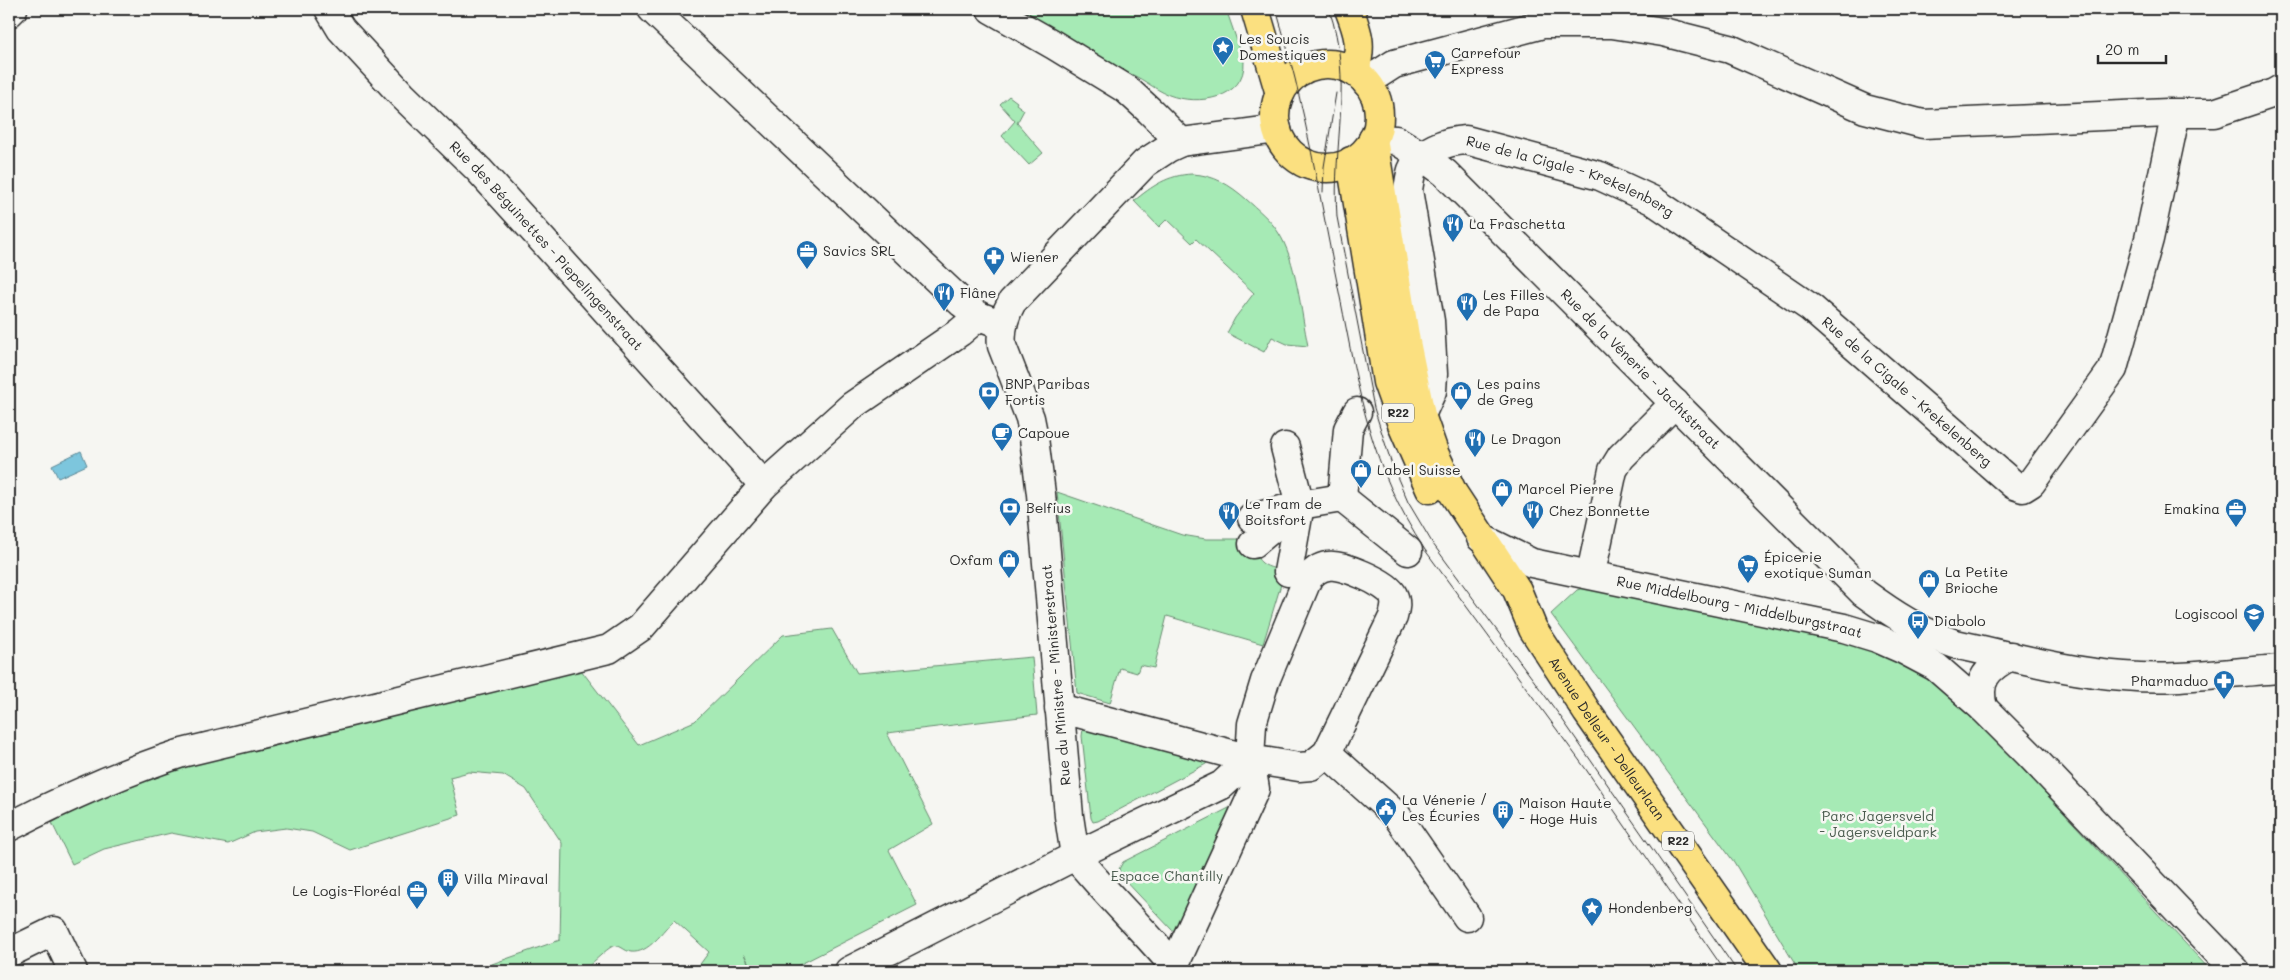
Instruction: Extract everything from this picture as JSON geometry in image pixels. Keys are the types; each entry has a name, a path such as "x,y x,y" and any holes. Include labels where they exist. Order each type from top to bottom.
{"main road":[{"path":"1254,9 1286,148 1307,163 1328,167 1351,161 1366,150 1373,139"},
{"path":"1277,112 1290,80 1312,66 1332,64 1361,77 1361,50 1356,28 1348,9"},
{"name":"R22","path":"1361,77 1374,94 1378,107 1377,128 1373,139 1406,342 1421,414 1435,455 1453,493 1517,590 1533,629"},
{"name":"R22","path":"1351,161 1387,382 1403,427 1432,494 1452,528 1503,601 1533,629"},
{"name":"Avenue Delleur - Delleurlaan","path":"1533,629 1587,712 1768,971"}],"street":[{"path":"9,13 13,9"},
{"name":"Rue des Béguinettes - Piepelingenstraat","path":"329,9 341,29 402,95 479,170 764,485"},
{"path":"652,9 954,296 991,320"},
{"path":"991,9 1054,44 1126,90 1175,137"},
{"path":"1361,77 1394,64 1543,24 1612,24 1663,32 1730,48 1865,109 1923,124 2129,114 2214,113 2281,89"},
{"path":"1175,137 1179,126 1277,112"},
{"name":"Rue de la Cigale - Krekelenberg","path":"1422,156 1452,141 1466,140 1600,176 1652,200 1811,308 2014,485 2022,488 2031,483 2113,369 2149,239 2174,122 2173,114"},
{"path":"9,826 80,791 136,768 182,753 609,649 641,627 764,485 852,406 960,332 991,320 1012,302 1145,163 1161,137 1175,137"},
{"name":"Rue de la Vénerie - Jachtstraat","path":"1373,139 1396,140 1445,173 1864,593"},
{"path":"1421,414 1432,391 1430,321 1408,190 1412,171 1422,156"},
{"name":"Rue du Ministre - Ministerstraat","path":"991,320 1000,336 1002,346 1030,418 1041,494 1059,708 1075,856"},
{"path":"1594,559 1612,470 1621,457 1675,403"},
{"path":"1342,498 1348,429 1357,412"},
{"path":"1285,447 1300,505 1288,572"},
{"path":"1252,518 1300,505 1342,498 1408,551"},
{"path":"1253,544 1300,505"},
{"name":"Rue Middelbourg - Middelburgstraat","path":"1481,538 1532,563 1844,628 1877,638 1936,667 1983,708 2236,971"},
{"path":"1059,708 1250,759 1298,767 1311,766 1332,744 1393,617 1396,604 1393,594 1387,586 1340,566 1329,565 1318,569 1308,578 1264,681 1252,724 1250,759 1256,789 1175,969 1146,932 1093,879 1075,856"},
{"path":"1844,628 1858,613 1864,593 1904,622 1935,637 2011,656 2092,673 2126,677 2174,676 2281,669"},
{"path":"1983,708 1980,694 1985,675 1995,663 2011,656"},
{"path":"1332,744 1397,816 1467,917"},
{"path":"849,971 1075,856 1222,785 1250,759"},
{"path":"9,953 54,932 72,971"}],"green space":[{"path":"1013,9 1226,9 1244,61 1243,74 1237,84 1229,91 1218,96 1193,100 1169,95 1136,76 1124,72"},
{"path":"1009,96 1024,110 1017,123 1043,153 1029,165 1002,136 1015,121 1000,104"},
{"path":"1192,174 1207,176 1234,189 1263,214 1278,232 1294,271 1308,346 1287,344 1272,337 1264,352 1227,333 1235,318 1254,293 1196,239 1192,243 1167,219 1159,227 1134,201 1161,182"},
{"path":"1057,492 1182,535 1206,539 1252,539 1255,553 1261,562 1270,567 1285,571 1263,644 1167,616 1154,668 1140,665 1137,673 1120,668 1110,703 1077,693"},
{"name":"Parc Jagersveld - Jagersveldpark","path":"1613,579 1861,638 1938,678 2211,971 1799,971 1734,862 1551,614 1577,590"},
{"path":"832,629 857,673 1032,657 1037,715 887,733 933,824 889,850 917,905 787,971 753,971 744,954 752,971 695,971 709,952 674,920 650,946 638,952 631,952 618,946 613,946 582,971 472,971 560,940 562,843 526,789 503,775 469,772 450,777 460,815 350,850 312,832 286,828 255,832 228,844 171,833 104,849 72,864 52,823 89,801 187,764 506,686 581,670 639,745 695,721 783,635"},
{"path":"1083,729 1208,760 1206,764 1093,822 1082,736"},
{"name":"Espace Chantilly","path":"1229,808 1232,809 1175,931 1172,930 1121,876 1119,869 1123,862"}],"water":[{"path":"81,451 87,465 58,478 52,465"}],"tram line":[{"path":"1276,9 1304,116 1361,397 1379,459 1391,489 1406,519 1425,550 1585,768 1725,971"},
{"path":"1329,9 1336,36 1341,87 1336,190 1337,217 1374,408 1392,465 1408,502 1433,544 1560,716 1737,971"},
{"path":"1323,192 1324,167 1336,93"}],"place":[{"name":"Les Soucis Domestiques","path":"1223,66"},
{"name":"Carrefour Express","path":"1435,80"},
{"name":"La Fraschetta","path":"1453,243"},
{"name":"Savics SRL","path":"807,270"},
{"name":"Wiener","path":"994,276"},
{"name":"Flâne","path":"944,312"},
{"name":"Les Filles de Papa","path":"1467,322"},
{"name":"BNP Paribas Fortis","path":"989,411"},
{"name":"Les pains de Greg","path":"1461,411"},
{"name":"Capoue","path":"1002,452"},
{"name":"Le Dragon","path":"1475,458"},
{"name":"Label Suisse","path":"1361,489"},
{"name":"Marcel Pierre","path":"1502,508"},
{"name":"Belfius","path":"1010,527"},
{"name":"Emakina","path":"2236,528"},
{"name":"Chez Bonnette","path":"1533,530"},
{"name":"Le Tram de Boitsfort","path":"1229,531"},
{"name":"Oxfam","path":"1009,579"},
{"name":"Épicerie exotique Suman","path":"1748,584"},
{"name":"La Petite Brioche","path":"1929,599"},
{"name":"Logiscool","path":"2254,633"},
{"name":"Diabolo","path":"1918,640"},
{"name":"Pharmaduo","path":"2224,700"},
{"name":"La Vénerie / Les Écuries","path":"1386,827"},
{"name":"Maison Haute - Hoge Huis","path":"1503,830"},
{"name":"Villa Miraval","path":"448,898"},
{"name":"Le Logis-Floréal","path":"417,910"},
{"name":"Hondenberg","path":"1592,927"}]}
